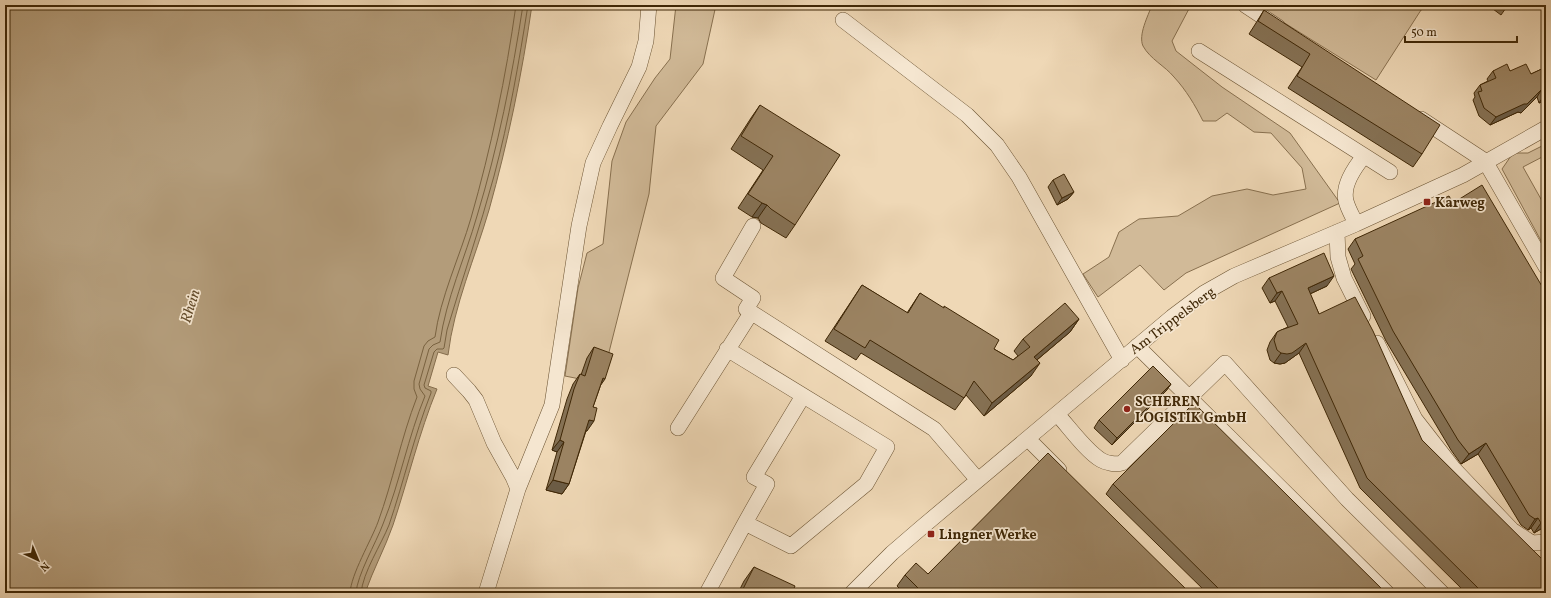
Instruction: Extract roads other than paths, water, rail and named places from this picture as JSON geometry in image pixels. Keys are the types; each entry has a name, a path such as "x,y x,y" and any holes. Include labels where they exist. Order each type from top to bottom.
{"street":[{"path":"486,593 518,490 552,405 579,226 593,163 639,67 646,41 649,5"},
{"path":"1245,5 1289,34"},
{"path":"843,20 967,115 997,145 1019,177 1122,360"},
{"path":"1199,51 1390,172"},
{"path":"1407,110 1485,162 1546,267"},
{"name":"Am Trippelsberg","path":"852,593 892,553 1137,346 1204,293 1234,276 1356,224 1463,175 1546,128"},
{"path":"1356,224 1346,200 1345,193 1352,172 1364,156"},
{"path":"753,226 723,278 753,298 746,309 934,429 978,480"},
{"path":"1337,232 1338,257 1344,278 1415,419 1454,469 1512,530 1532,543 1546,542"},
{"path":"678,428 751,313"},
{"path":"1137,346 1387,593"},
{"path":"727,349 887,447 866,484 791,546 745,523"},
{"path":"1057,414 1077,437 1101,460 1118,464 1122,463 1225,363 1347,499 1442,593"},
{"path":"454,376 476,400 494,443 513,477 518,490"},
{"path":"708,593 767,484 754,477 802,396"},
{"path":"1028,439 1070,481"}],"water":[{"name":"Rhein","path":"5,5 532,5 524,57 502,159 489,210 455,318 448,355 438,352 428,386 437,389 419,440 393,525 365,593 5,593"}],"place":[{"name":"Karweg","path":"1427,202"},
{"name":"SCHEREN LOGISTIK GmbH","path":"1127,409"},
{"name":"Lingner Werke","path":"931,534"}]}
